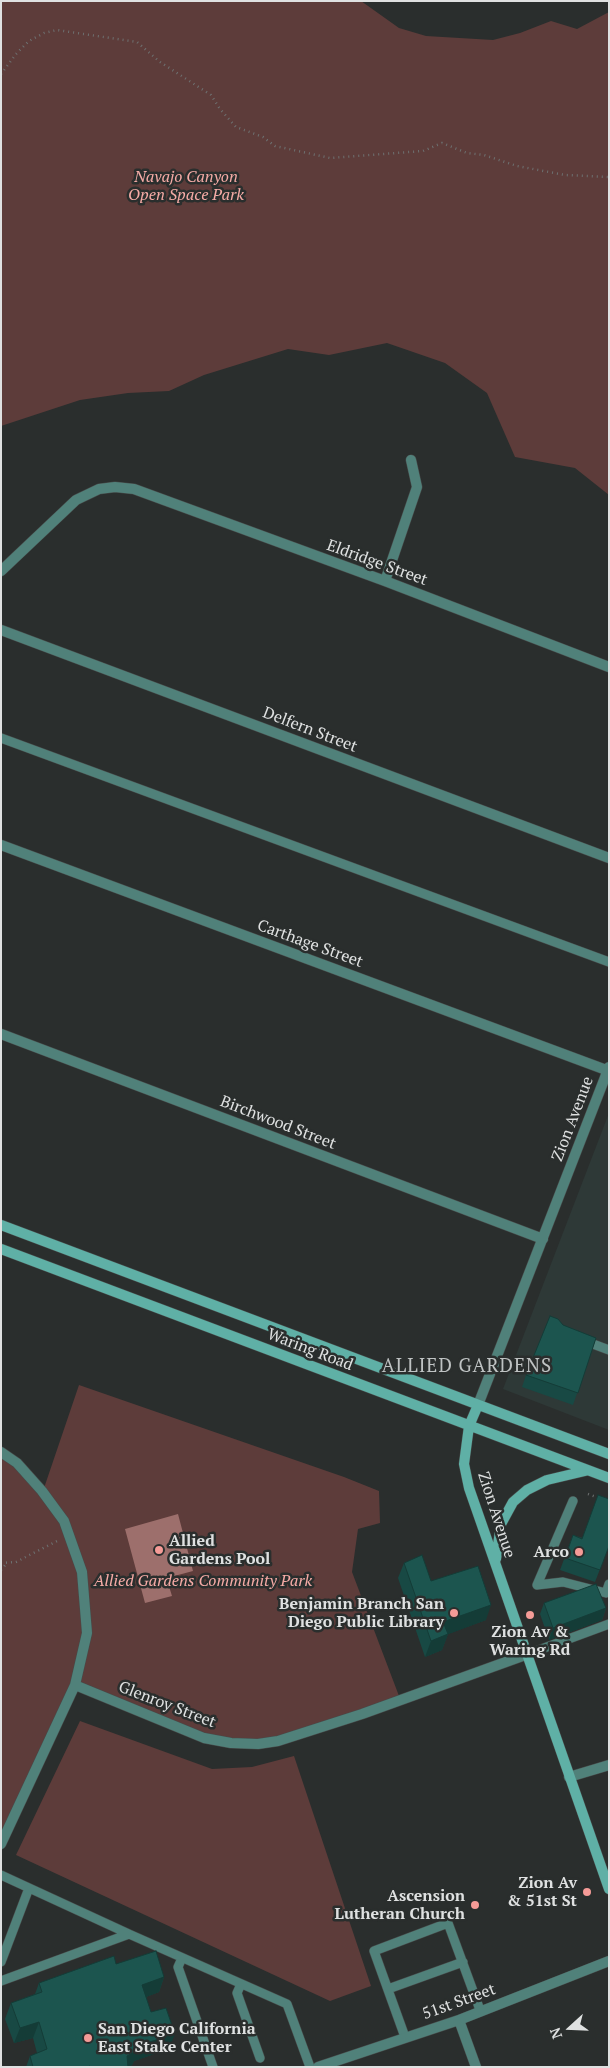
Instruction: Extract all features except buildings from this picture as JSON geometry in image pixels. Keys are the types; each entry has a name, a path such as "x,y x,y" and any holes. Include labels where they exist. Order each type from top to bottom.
{"main road":[{"name":"Waring Road","path":"1,1225 609,1454"},
{"name":"Waring Road","path":"1,1249 609,1478"},
{"name":"Zion Avenue","path":"478,1405 469,1426 464,1464 469,1488 609,1889"},
{"path":"496,1563 499,1531 506,1513 513,1502 527,1490 548,1480 586,1470"}],"street":[{"path":"385,581 416,487 410,460"},
{"name":"Eldridge Street","path":"1,571 76,500 100,489 115,487 134,489 385,581 609,667"},
{"name":"Delfern Street","path":"1,630 609,858"},
{"name":"Carthage Street","path":"1,844 608,1069"},
{"name":"Birchwood Street","path":"1,1034 544,1239"},
{"name":"Zion Avenue","path":"478,1405 544,1239 608,1069"},
{"path":"1,1452 17,1464 48,1498 64,1521 82,1572 87,1633 75,1685 1,1844"},
{"name":"Glenroy Street","path":"75,1685 204,1738 231,1744 258,1744 278,1741 362,1714 528,1654"},
{"path":"569,1777 609,1765"},
{"name":"51st Street","path":"318,2067 459,2020 480,2010 609,1961"},
{"path":"459,2020 476,2067"}],"lane":[{"path":"1,738 609,962"},
{"path":"573,1336 609,1350"},
{"path":"573,1501 537,1585 563,1582 606,1593 609,1584"},
{"path":"528,1654 609,1624"},
{"path":"1,1875 287,2004 310,2067"},
{"path":"1,1962 29,1888"},
{"path":"405,2037 374,1951 448,1923 480,2010"},
{"path":"1,1981 129,1934"},
{"path":"182,1958 178,1967 213,2067"},
{"path":"388,1989 463,1962"},
{"path":"241,1984 237,1993 260,2058"}],"path":[{"path":"1,74 16,54 29,41 57,30 137,42 166,66 211,95 220,109 236,127 263,137 275,146 330,158 423,151 442,143 467,153 484,155 517,166 565,175 609,177"},
{"path":"588,1494 602,1499"},
{"path":"1,1563 16,1562 69,1534"},
{"path":"1,1570 6,1564"}],"shaded area":[{"path":"609,1113 609,1430 503,1389"},
{"name":"Allied Gardens Pool","path":"178,1514 193,1571 152,1582 154,1587 168,1583 172,1596 145,1603 125,1529"}],"green space":[{"name":"Navajo Canyon Open Space Park","path":"1,1 361,1 399,28 426,36 493,40 520,33 551,21 577,29 609,12 609,495 575,468 515,457 487,393 445,363 387,343 329,355 288,349 204,375 169,391 128,393 80,400 1,426"},
{"name":"Allied Gardens Community Park","path":"79,1385 344,1477 379,1491 380,1523 358,1529 352,1572 399,1696 276,1740 228,1743 75,1686 1,1844 1,1452 43,1491"},
{"path":"80,1721 212,1769 252,1767 294,1756 371,1986 330,2001 16,1855"}],"place":[{"name":"Allied Gardens Pool","path":"159,1550"},
{"name":"Arco","path":"579,1552"},
{"name":"Benjamin Branch San Diego Public Library","path":"454,1613"},
{"name":"Zion Av & Waring Rd","path":"530,1615"},
{"name":"Zion Av & 51st St","path":"587,1892"},
{"name":"Ascension Lutheran Church","path":"475,1905"},
{"name":"San Diego California East Stake Center","path":"88,2038"}],"district":[{"name":"ALLIED GARDENS","path":"467,1367"}]}
